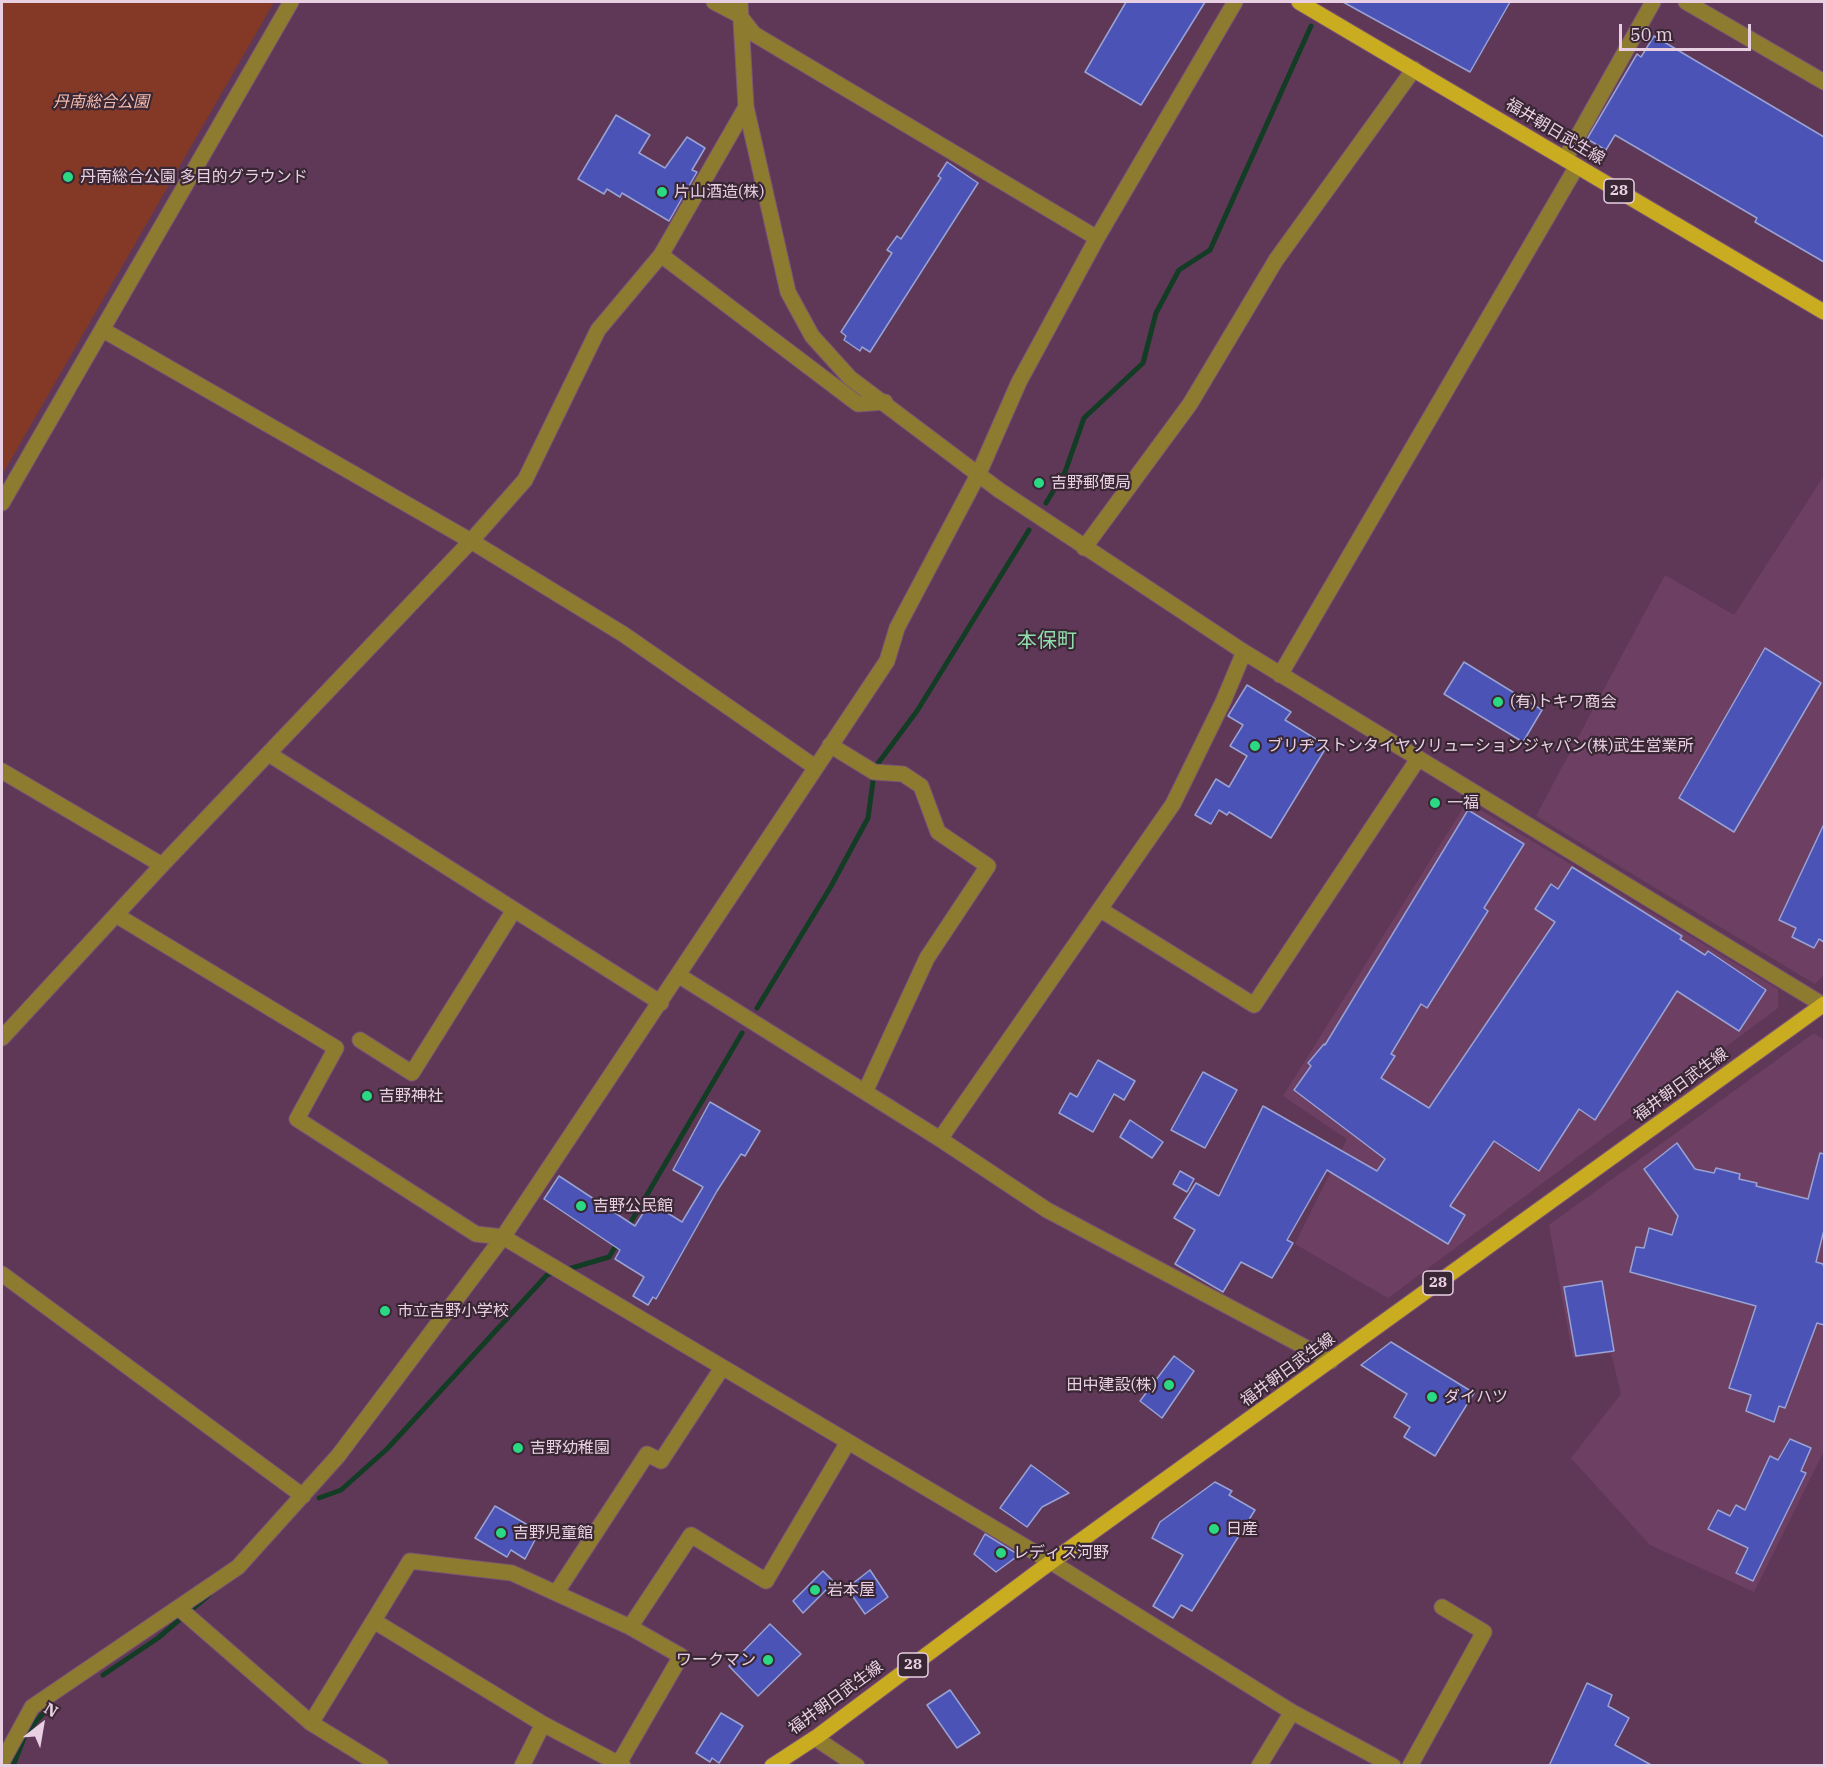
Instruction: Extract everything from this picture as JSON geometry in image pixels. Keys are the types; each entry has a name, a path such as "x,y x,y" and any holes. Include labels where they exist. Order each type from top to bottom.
{"main road":[{"name":"福井朝日武生線","path":"1305,3 1824,312"},
{"name":"福井朝日武生線","path":"772,1766 815,1738 1051,1562 1824,1004"}],"street":[{"path":"2,503 291,2"},
{"path":"714,2 739,8 754,34 1097,238"},
{"path":"2,1762 32,1707 180,1609 238,1567 338,1456 503,1237 887,661 897,628 979,473 1019,382 1097,238 1235,2"},
{"path":"1280,675 1571,163 1653,2"},
{"path":"1686,2 1824,82"},
{"path":"739,8 746,106 788,292 812,336 850,378 1084,548 1244,652 1824,1004"},
{"path":"1084,548 1190,404 1276,260 1414,69"},
{"path":"2,1038 162,865 471,541 525,480 598,330 662,255 746,106"},
{"path":"662,255 858,404 885,402"},
{"path":"103,330 471,541 623,634 815,768"},
{"path":"940,1139 1173,804 1223,702 1244,652"},
{"path":"830,745 874,772 903,774 921,786 938,832 988,866 927,958 865,1092"},
{"path":"269,754 661,1003"},
{"path":"1101,910 1254,1005 1418,759"},
{"path":"2,771 162,865"},
{"path":"360,1040 412,1072 514,910"},
{"path":"116,915 336,1048 297,1119 477,1234 503,1237 1051,1562 1292,1712 1393,1766"},
{"path":"678,975 940,1139 1047,1210 1331,1361"},
{"path":"2,1274 303,1496"},
{"path":"556,1593 647,1454 661,1461 722,1368"},
{"path":"630,1627 691,1535 765,1581 848,1442"},
{"path":"311,1724 410,1561 512,1573 630,1627 681,1656 621,1764 543,1724 374,1621"},
{"path":"1410,1766 1484,1632 1442,1607"},
{"path":"180,1609 311,1724 381,1766"},
{"path":"1259,1766 1292,1712"},
{"path":"522,1766 543,1724"},
{"path":"815,1738 857,1766"}],"shaded area":[{"path":"1824,476 1824,975 1815,984 1536,816 1665,575 1734,615"},
{"path":"1467,802 1778,989 1778,1008 1388,1298 1295,1244 1347,1139 1283,1096"},
{"path":"1814,1033 1824,1040 1824,1451 1754,1592 1650,1545 1571,1458 1621,1394 1611,1353 1573,1358 1549,1225"}],"green space":[{"name":"丹南総合公園","path":"2,2 274,2 2,475"}],"building":[{"path":"1126,2 1205,2 1141,105 1085,72"},
{"path":"1343,2 1510,2 1470,72"},
{"path":"1654,36 1824,137 1824,262 1755,222 1757,218 1615,135 1606,150 1587,139 1637,54 1641,57"},
{"path":"616,115 650,135 639,153 665,168 687,137 705,148 692,170 697,172 669,221 622,193 620,197 607,189 604,194 578,179"},
{"path":"947,162 978,183 870,352 862,347 860,351 844,340 846,336 841,332 892,253 887,250 897,236 901,239 941,178 938,176"},
{"path":"1765,648 1821,683 1734,832 1679,798"},
{"path":"1464,662 1542,710 1523,742 1444,694"},
{"path":"1247,685 1291,712 1285,720 1327,746 1271,838 1229,812 1227,815 1219,810 1211,824 1195,815 1216,779 1229,787 1247,756 1230,746 1243,725 1228,716"},
{"path":"1468,810 1524,844 1484,908 1488,911 1427,1008 1421,1004 1391,1054 1395,1056 1381,1078 1429,1108 1555,922 1535,909 1551,884 1558,889 1572,867 1682,936 1680,939 1705,955 1708,951 1766,990 1739,1031 1677,991 1595,1120 1579,1109 1539,1171 1494,1141 1450,1206 1465,1215 1448,1244 1327,1170 1287,1240 1293,1243 1272,1278 1241,1262 1223,1292 1175,1264 1195,1230 1174,1218 1196,1183 1219,1196 1263,1106 1377,1171 1385,1159 1294,1090 1311,1066 1308,1063 1325,1045"},
{"path":"1824,824 1824,942 1819,939 1814,948 1792,937 1796,928 1779,920"},
{"path":"1098,1060 1135,1081 1124,1100 1114,1094 1093,1132 1059,1113 1070,1093 1077,1097"},
{"path":"1203,1072 1237,1090 1205,1148 1171,1130"},
{"path":"710,1102 760,1131 745,1156 741,1154 717,1191 656,1299 653,1297 648,1305 633,1296 644,1277 615,1259 620,1250 544,1199 559,1176 635,1226 650,1202 682,1222 703,1187 673,1170"},
{"path":"1130,1120 1163,1142 1152,1158 1120,1137"},
{"path":"1677,1143 1695,1169 1714,1173 1716,1168 1740,1174 1739,1179 1757,1183 1756,1186 1808,1199 1820,1153 1824,1154 1824,1230 1816,1262 1823,1264 1824,1268 1824,1325 1817,1323 1785,1408 1779,1406 1774,1422 1746,1411 1751,1395 1729,1388 1756,1306 1630,1272 1636,1247 1644,1248 1649,1228 1672,1235 1678,1216 1644,1169"},
{"path":"1180,1171 1194,1179 1187,1192 1173,1184"},
{"path":"1602,1281 1614,1351 1576,1356 1564,1287"},
{"path":"1391,1342 1474,1393 1435,1456 1404,1437 1410,1427 1394,1417 1407,1394 1361,1365"},
{"path":"1174,1356 1194,1371 1162,1418 1140,1401"},
{"path":"1790,1439 1811,1448 1801,1471 1806,1473 1753,1581 1736,1573 1748,1548 1708,1529 1718,1510 1730,1516 1736,1505 1745,1510 1770,1456 1778,1460"},
{"path":"1031,1465 1069,1493 1042,1507 1027,1527 1000,1508"},
{"path":"1215,1482 1232,1491 1229,1495 1255,1510 1192,1611 1181,1605 1173,1618 1153,1606 1183,1555 1152,1538 1160,1522"},
{"path":"495,1506 526,1524 523,1529 536,1538 525,1559 511,1550 507,1557 475,1538"},
{"path":"985,1534 1019,1555 996,1572 974,1554"},
{"path":"870,1570 888,1597 865,1614 847,1588"},
{"path":"823,1571 834,1582 803,1613 793,1601"},
{"path":"770,1624 801,1654 758,1696 729,1666"},
{"path":"1587,1683 1612,1695 1608,1706 1629,1718 1615,1745 1653,1766 1549,1766"},
{"path":"950,1690 980,1733 957,1748 927,1705"},
{"path":"721,1713 743,1726 719,1763 712,1758 710,1762 696,1753"}],"waterway":[{"path":"1046,503 1065,472 1084,418 1143,363 1156,313 1179,270 1210,250 1311,26"},
{"path":"876,766 917,711 1029,530"},
{"path":"757,1008 830,888 868,818 873,781"},
{"path":"628,1227 742,1033"},
{"path":"565,1270 609,1257 618,1242"},
{"path":"319,1498 341,1490 387,1449 547,1275 556,1272"},
{"path":"103,1675 158,1638 209,1595"},
{"path":"13,1766 26,1733 47,1709"}],"place":[{"name":"丹南総合公園 多目的グラウンド","path":"68,177"},
{"name":"片山酒造(株)","path":"662,192"},
{"name":"吉野郵便局","path":"1039,483"},
{"name":"(有)トキワ商会","path":"1498,702"},
{"name":"ブリヂストンタイヤソリューションジャパン(株)武生営業所","path":"1255,746"},
{"name":"一福","path":"1435,803"},
{"name":"吉野神社","path":"367,1096"},
{"name":"吉野公民館","path":"581,1206"},
{"name":"市立吉野小学校","path":"385,1311"},
{"name":"田中建設(株)","path":"1169,1385"},
{"name":"ダイハツ","path":"1432,1397"},
{"name":"吉野幼稚園","path":"518,1448"},
{"name":"日産","path":"1214,1529"},
{"name":"吉野児童館","path":"501,1533"},
{"name":"レディス河野","path":"1001,1553"},
{"name":"岩本屋","path":"815,1590"},
{"name":"ワークマン","path":"768,1660"}],"district":[{"name":"本保町","path":"1047,641"}]}
